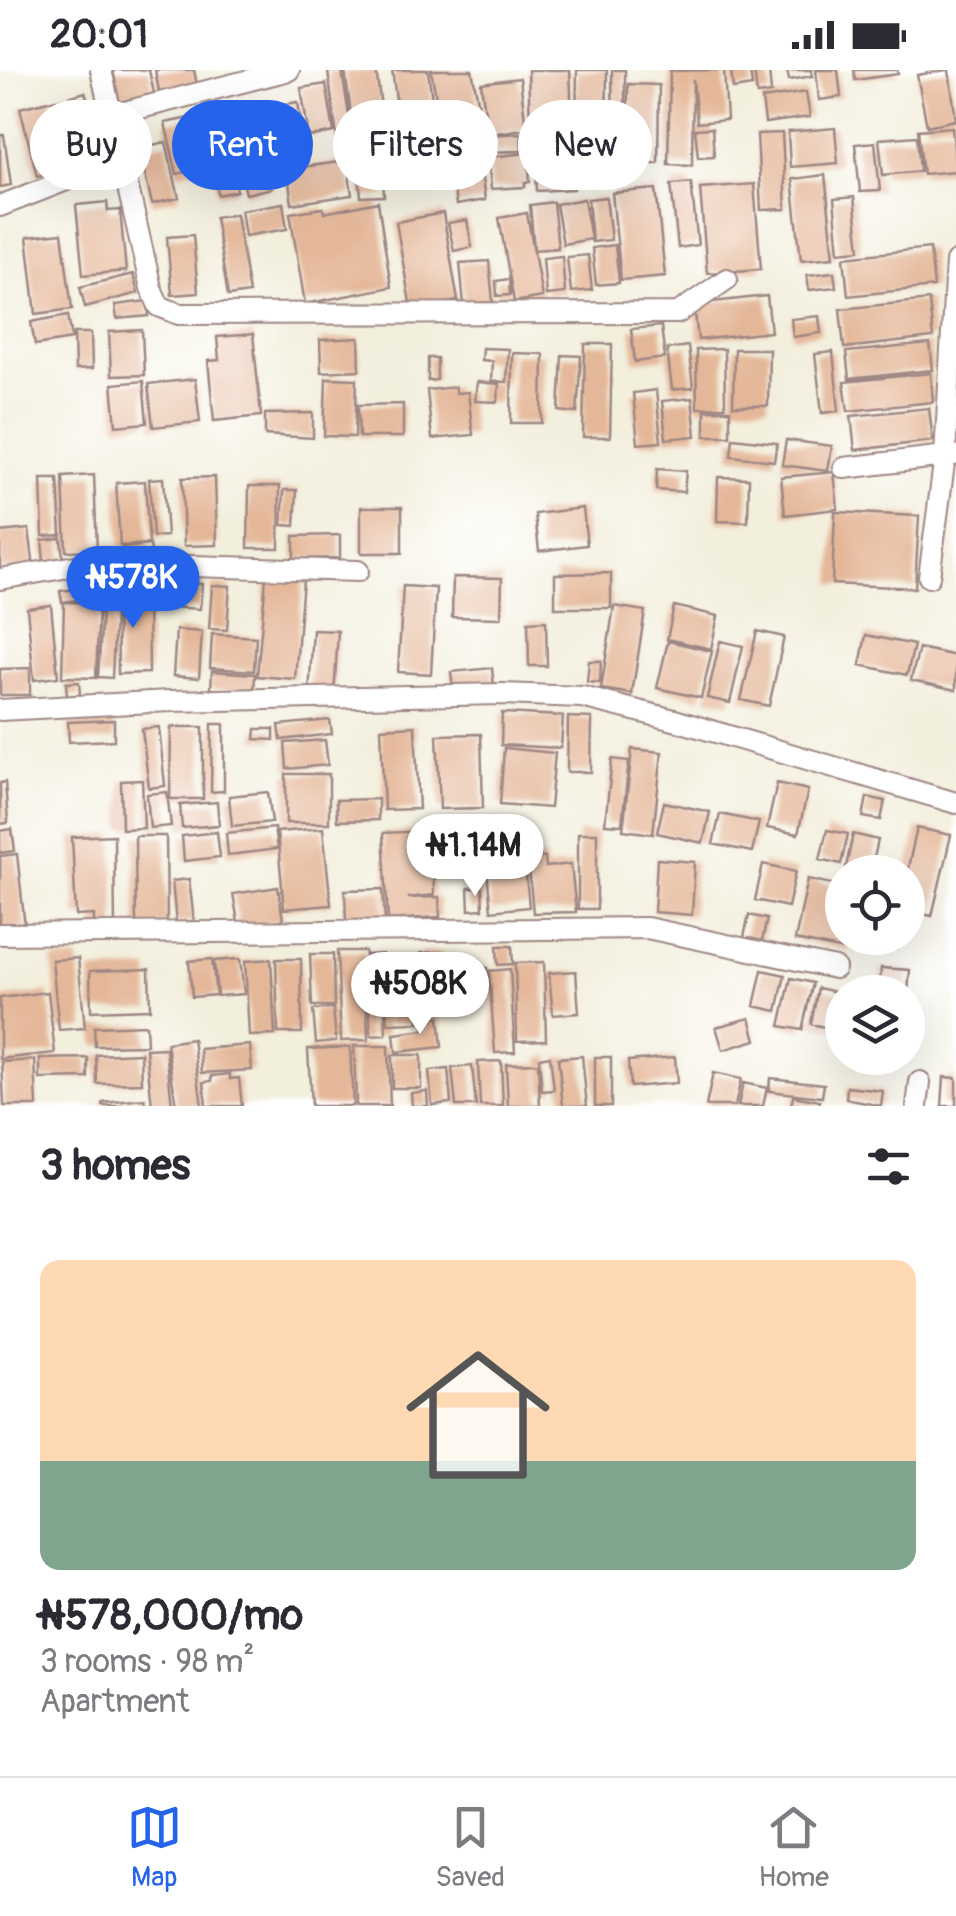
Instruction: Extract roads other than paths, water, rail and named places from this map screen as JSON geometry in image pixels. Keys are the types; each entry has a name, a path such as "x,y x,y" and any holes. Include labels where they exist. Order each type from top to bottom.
{"street":[{"path":"101,70 110,100"},
{"path":"152,105 289,70"},
{"path":"0,206 41,190"},
{"path":"130,190 151,288 159,306 179,314 678,313 727,279"},
{"path":"929,576 950,455 956,262"},
{"path":"844,468 950,455"},
{"path":"0,579 92,563 358,571"},
{"path":"0,710 170,701 502,694 582,698 678,721 956,804"},
{"path":"0,934 647,928 835,968"},
{"path":"917,1106 920,1082"}]}
